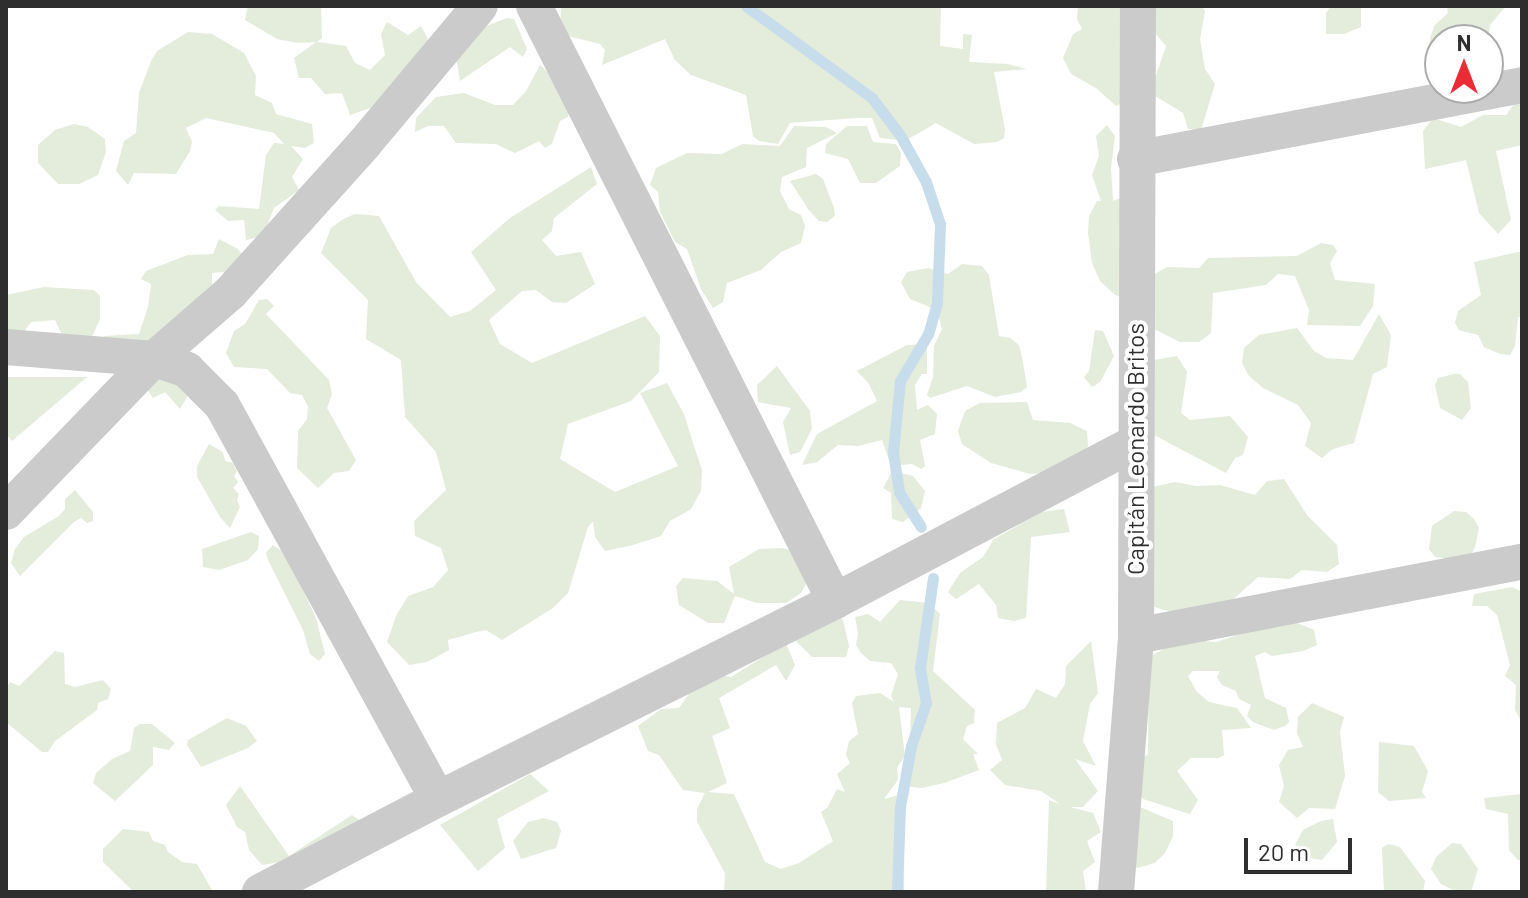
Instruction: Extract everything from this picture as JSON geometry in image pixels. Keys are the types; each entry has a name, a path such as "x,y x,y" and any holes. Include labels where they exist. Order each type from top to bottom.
{"street":[{"path":"6,512 154,359 230,293 364,144 480,6"},
{"path":"534,6 835,601"},
{"name":"Capitán Leonardo Britos","path":"1116,892 1136,636 1133,444 1138,6"},
{"path":"1135,159 1522,85"},
{"path":"6,347 154,359 187,370 222,405 438,799"},
{"path":"260,892 438,799 835,601 1133,444"},
{"path":"1136,636 1522,562"}],"green space":[{"path":"248,6 321,6 322,38 317,42 346,46 355,63 370,70 385,55 381,34 387,22 408,35 421,26 430,43 379,105 350,115 342,93 325,94 311,78 299,78 294,58 316,42 277,39 245,20"},
{"path":"561,6 941,6 940,46 963,49 963,34 972,35 969,62 1008,64 1027,69 994,72 1005,129 1004,138 997,142 974,144 936,123 905,141 880,138 872,118 856,118 790,123 778,144 759,141 753,136 746,95 691,75 675,60 665,39 602,65 605,50 600,44 560,34"},
{"path":"1078,6 1132,6 1124,102 1116,106 1096,88 1071,74 1063,58 1073,34 1082,29 1077,19"},
{"path":"1155,6 1202,6 1205,11 1200,39 1205,69 1215,84 1201,130 1188,129 1183,113 1150,93 1166,46 1155,33"},
{"path":"1331,6 1361,6 1361,27 1344,34 1326,34 1326,13"},
{"path":"1447,6 1506,6 1491,24 1436,24 1448,13"},
{"path":"507,18 514,19 527,49 523,57 510,47 460,81 455,50 476,30"},
{"path":"188,32 212,34 244,53 256,76 255,95 272,103 276,114 312,124 314,143 305,148 291,146 303,159 292,177 299,190 274,208 263,236 246,240 244,220 228,221 215,210 219,206 259,209 266,155 274,143 284,144 274,133 206,118 186,128 192,142 176,174 134,173 128,185 116,171 124,141 136,133 139,93 151,61 157,51"},
{"path":"540,65 570,93 568,117 560,121 552,144 545,148 539,141 515,153 496,144 456,143 444,126 428,126 415,132 416,118 436,97 464,93 495,105 513,105 526,91"},
{"path":"1520,96 1522,145 1496,151 1511,220 1498,234 1479,213 1466,160 1425,169 1423,131 1433,118 1461,127 1483,115 1506,115"},
{"path":"74,124 88,127 105,139 106,152 98,175 79,184 58,184 38,163 38,145 55,130"},
{"path":"1107,125 1115,136 1111,168 1113,201 1121,198 1123,297 1115,295 1100,281 1092,263 1088,233 1089,216 1097,201 1101,201 1092,175 1099,156 1096,136"},
{"path":"794,126 826,127 837,133 807,148 806,167 782,177 780,191 789,209 801,215 805,226 801,243 781,252 761,270 727,283 723,302 713,308 701,289 687,249 675,242 660,212 658,192 650,185 656,168 687,153 722,154 742,144 780,146"},
{"path":"847,126 867,126 873,142 896,144 901,153 900,166 876,183 860,183 848,159 825,153 826,144"},
{"path":"591,167 597,184 554,218 552,231 542,240 556,256 581,252 595,284 566,303 552,302 536,290 522,291 489,320 500,344 532,363 645,316 660,336 659,372 631,401 568,424 560,459 615,492 678,466 640,393 667,383 684,414 702,470 701,491 691,509 670,521 661,536 633,545 605,551 595,537 593,521 588,527 568,593 553,608 502,640 486,630 476,632 448,640 449,650 427,662 409,665 387,642 396,616 408,596 433,587 448,570 441,548 415,536 414,521 446,490 436,452 405,417 401,360 366,339 368,300 321,253 331,228 343,219 355,214 379,216 416,282 450,317 470,311 496,290 471,252 510,218"},
{"path":"816,174 823,179 834,208 835,216 827,222 819,221 808,209 790,181"},
{"path":"219,239 238,249 243,256 231,277 223,272 212,273 212,289 183,344 107,342 104,336 139,334 148,307 151,284 141,279 146,271 188,255 213,254"},
{"path":"1321,243 1333,245 1337,251 1330,263 1335,280 1375,284 1373,306 1360,326 1307,325 1309,310 1295,276 1278,274 1266,285 1213,293 1211,333 1199,342 1180,342 1148,326 1148,278 1167,267 1199,268 1208,258 1297,256"},
{"path":"1522,251 1522,317 1518,317 1515,346 1510,355 1500,354 1484,347 1478,335 1459,330 1455,323 1458,311 1481,295 1474,262"},
{"path":"962,264 982,266 989,275 999,336 1010,338 1019,345 1027,387 1021,392 995,397 967,386 930,398 927,395 933,377 934,346 942,329 937,310 910,299 901,282 907,272 928,268 948,274"},
{"path":"44,287 94,290 100,296 100,319 93,335 78,343 64,339 55,320 31,322 20,338 6,333 6,295"},
{"path":"267,299 274,306 266,314 329,380 332,394 327,408 356,460 349,471 334,473 318,488 297,468 298,431 307,419 308,407 302,395 290,393 267,369 234,367 226,353 234,331 245,324 259,300"},
{"path":"1379,314 1391,335 1387,367 1373,374 1354,443 1333,449 1322,458 1305,446 1311,423 1298,405 1263,388 1249,376 1242,363 1244,348 1259,335 1297,328 1314,351 1326,358 1353,360"},
{"path":"1095,330 1103,331 1114,356 1100,382 1092,387 1084,377 1089,371"},
{"path":"927,344 927,374 922,374 915,385 917,410 928,405 937,414 935,434 920,440 925,466 921,469 912,464 891,466 882,440 858,446 838,445 817,462 802,465 817,434 877,401 869,384 857,371 907,345"},
{"path":"1177,356 1187,372 1181,413 1190,420 1230,416 1248,437 1243,455 1235,458 1226,473 1154,435 1154,360"},
{"path":"777,366 810,411 812,429 800,452 790,455 783,422 791,408 758,402 757,385"},
{"path":"153,372 190,392 180,409 165,392 153,398 148,391 147,380"},
{"path":"1460,374 1468,382 1471,408 1462,420 1440,408 1435,385 1438,378"},
{"path":"6,377 87,377 12,441 6,434"},
{"path":"1027,402 1033,420 1070,423 1087,431 1088,446 1081,459 1062,472 1030,474 991,463 962,444 958,431 965,411 980,403"},
{"path":"209,444 223,452 225,461 233,463 237,471 234,476 238,482 233,488 239,494 237,500 240,507 230,528 220,517 197,477 197,466"},
{"path":"892,471 913,476 925,491 921,508 903,522 892,519 891,493 883,488"},
{"path":"1284,479 1307,515 1337,545 1339,564 1327,572 1302,570 1290,579 1258,577 1228,604 1172,612 1151,606 1143,489 1175,482 1196,486 1220,485 1255,495 1267,481"},
{"path":"75,490 93,512 93,521 87,523 81,518 74,522 20,576 11,563 15,549 24,537 59,516 65,509 65,499"},
{"path":"1064,509 1070,532 1031,537 1026,618 1014,621 998,618 996,605 979,584 956,599 948,592 960,573 983,557 994,539 1042,512"},
{"path":"1454,511 1466,512 1474,519 1479,528 1475,547 1471,555 1451,559 1435,557 1429,549 1432,526"},
{"path":"251,532 259,536 258,549 248,560 219,570 203,567 202,549"},
{"path":"273,545 283,552 316,618 325,654 319,661 310,654 303,630 267,558 266,552"},
{"path":"782,548 800,552 811,575 801,593 786,603 757,603 735,596 724,623 708,623 679,605 676,586 683,578 717,581 734,594 729,567 759,549"},
{"path":"1512,587 1522,592 1522,722 1515,710 1516,685 1505,676 1510,665 1497,615 1487,606 1472,606 1474,594"},
{"path":"900,600 929,603 940,614 933,671 975,710 974,723 967,726 963,739 978,754 973,754 979,770 922,788 904,786 910,753 911,708 899,707 905,756 897,767 898,780 884,799 902,794 904,892 724,892 725,873 697,822 697,809 705,793 683,790 659,755 648,751 638,726 661,709 679,708 704,672 731,677 786,643 795,665 786,681 776,665 719,698 730,728 712,736 727,783 708,792 734,794 765,862 781,869 799,863 833,841 821,812 827,808 837,789 845,792 837,774 850,763 846,755 849,741 858,734 852,703 856,696 880,693 894,702 891,696 898,674 891,663 870,661 861,653 856,645 858,633 855,617 868,614 880,622"},
{"path":"835,611 843,620 849,646 846,657 812,657 797,642 789,620"},
{"path":"1297,623 1314,630 1317,645 1303,651 1272,656 1265,652 1255,656 1265,698 1286,708 1289,722 1274,730 1253,722 1247,716 1251,705 1239,699 1236,691 1222,685 1217,677 1220,671 1193,671 1188,676 1197,692 1209,702 1237,708 1251,728 1222,730 1224,755 1219,758 1191,758 1177,771 1198,800 1190,814 1143,799 1139,794 1143,758 1148,754 1149,657 1182,639 1216,642 1257,629"},
{"path":"1091,641 1098,693 1090,704 1083,741 1096,766 1075,759 1098,791 1083,807 1070,807 1093,813 1101,832 1087,841 1095,862 1083,871 1086,892 1046,892 1049,800 1060,804 1041,791 1005,785 990,770 1002,760 996,744 997,723 1025,708 1036,689 1056,698 1065,684 1066,666"},
{"path":"55,651 64,653 65,684 75,687 103,680 111,689 108,699 98,703 97,710 55,741 48,752 42,752 6,722 6,689 10,682 19,686"},
{"path":"1312,703 1344,717 1340,732 1345,776 1335,809 1309,808 1297,818 1279,802 1284,786 1279,765 1288,750 1303,747 1297,733 1298,717"},
{"path":"227,718 246,726 257,741 248,748 201,767 187,745 188,740"},
{"path":"140,724 152,724 175,743 169,750 153,747 153,765 115,801 93,783 96,773 112,759 130,751 134,728"},
{"path":"1379,742 1414,746 1428,771 1422,792 1426,798 1389,801 1378,792"},
{"path":"530,774 549,791 497,819 505,848 478,871 440,825"},
{"path":"240,786 289,856 352,815 361,821 280,862 262,865 249,850 245,832 237,827 226,805"},
{"path":"1522,794 1522,860 1518,860 1509,850 1508,814 1486,809 1484,798"},
{"path":"1140,807 1173,821 1173,836 1165,853 1155,863 1137,868 1130,857"},
{"path":"544,818 557,822 561,831 556,848 521,859 513,841 528,822"},
{"path":"1333,819 1337,842 1322,860 1309,858 1295,845 1303,830"},
{"path":"123,829 149,832 153,841 165,845 168,852 182,862 197,864 213,892 134,892 103,862 103,849"},
{"path":"1452,843 1461,844 1478,869 1471,892 1453,890 1441,884 1431,869 1436,857"},
{"path":"1388,844 1400,847 1425,881 1423,892 1384,892 1382,848"}],"waterway":[{"path":"746,6 872,98 900,135 926,182 940,224 937,303 928,334 900,381 893,453 899,492 921,527"},
{"path":"897,892 900,807 911,746 926,703 920,668 933,578"}]}
